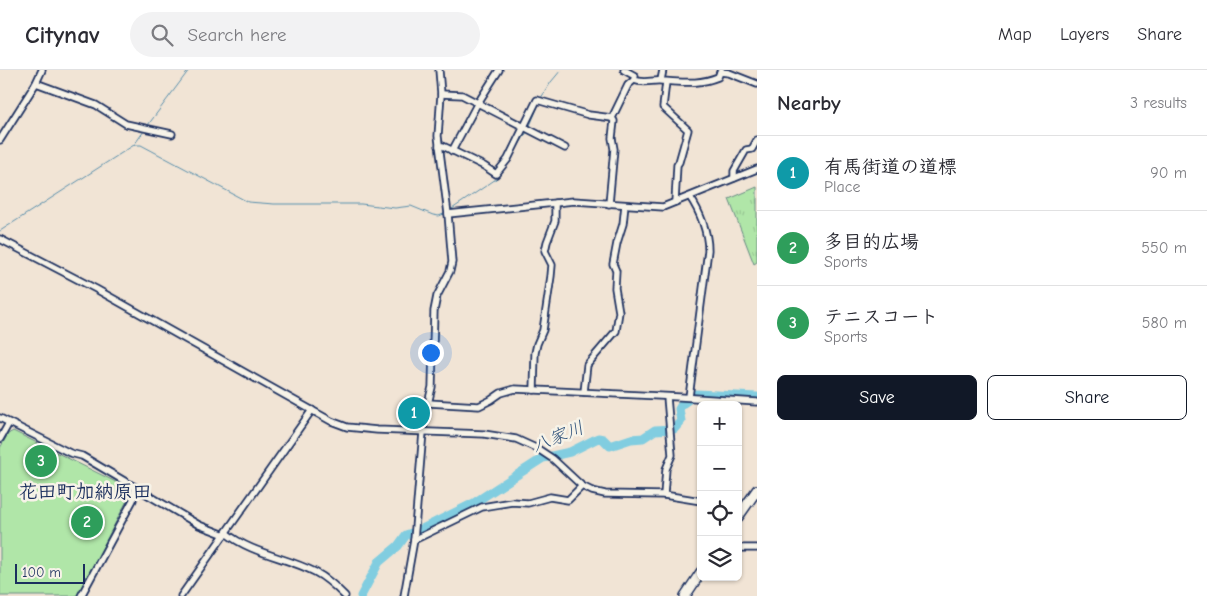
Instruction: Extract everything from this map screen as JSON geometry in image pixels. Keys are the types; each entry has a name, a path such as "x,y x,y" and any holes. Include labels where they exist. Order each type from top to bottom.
{"highway":[{"path":"742,506 757,490"},
{"path":"685,596 697,578"}],"street":[{"path":"0,140 36,83 42,70"},
{"path":"404,596 414,540 423,431 432,387 434,311 437,296 450,271 452,262 438,136 441,94 439,70"},
{"path":"452,151 499,70"},
{"path":"624,70 635,76 634,80"},
{"path":"663,70 663,107 688,130 680,162 677,165 675,202"},
{"path":"634,80 642,83 664,81 676,83 700,82 718,77 721,71 757,84"},
{"path":"609,204 614,149 612,138 614,121 612,118 628,85 634,80"},
{"path":"36,83 96,105 126,124 172,134"},
{"path":"441,94 462,94 565,148"},
{"path":"439,146 443,146 484,166 496,174 508,159 537,100 589,115 612,118"},
{"path":"734,178 734,171 746,150 752,149 757,140"},
{"path":"448,214 574,201 625,206 663,207 757,169"},
{"path":"689,397 708,250 708,239 690,197"},
{"path":"534,390 535,353 543,330 551,276 552,265 546,251 547,242 555,221 555,203"},
{"path":"584,392 588,365 616,331 619,312 615,288 616,271 613,264 623,224 625,206"},
{"path":"0,239 104,294 331,421 347,427 484,434 516,439 538,449 582,486 592,491 605,494 664,495 697,500"},
{"path":"428,403 479,406 501,393 516,390 689,397 757,402"},
{"path":"664,495 666,469 672,455 667,397"},
{"path":"181,596 312,410"},
{"path":"0,418 70,453 82,456 200,525 225,534 247,546 314,572 332,583 345,596"},
{"path":"0,439 9,423"},
{"path":"414,540 482,507 512,502 528,503 550,498 568,500 582,486"},
{"path":"81,596 133,500 135,487"},
{"path":"742,548 757,548"}],"green space":[{"path":"757,187 757,262 754,264 729,199"},
{"path":"13,431 126,487 130,495 77,596 0,596 0,448 8,434"}],"waterway":[{"path":"148,125 189,70"},
{"path":"541,98 561,70"},
{"path":"529,128 539,104"},
{"path":"0,231 134,145 144,131"},
{"path":"511,158 527,132"},
{"path":"134,145 141,145 248,202 274,204 361,204 395,208 411,206 433,215 439,216 446,213"},
{"path":"449,211 496,179 509,162"},
{"name":"八家川","path":"361,596 379,562 398,546 406,535 474,503 543,458 570,452 598,438 603,439 610,446 631,439 643,438 655,430 674,429 681,421 679,409 682,404 696,394 757,397"}],"place":[{"name":"有馬街道の道標","path":"414,413"},
{"name":"テニスコート","path":"41,461"},
{"name":"多目的広場","path":"87,522"}],"district":[{"name":"花田町加納原田","path":"85,492"}]}
